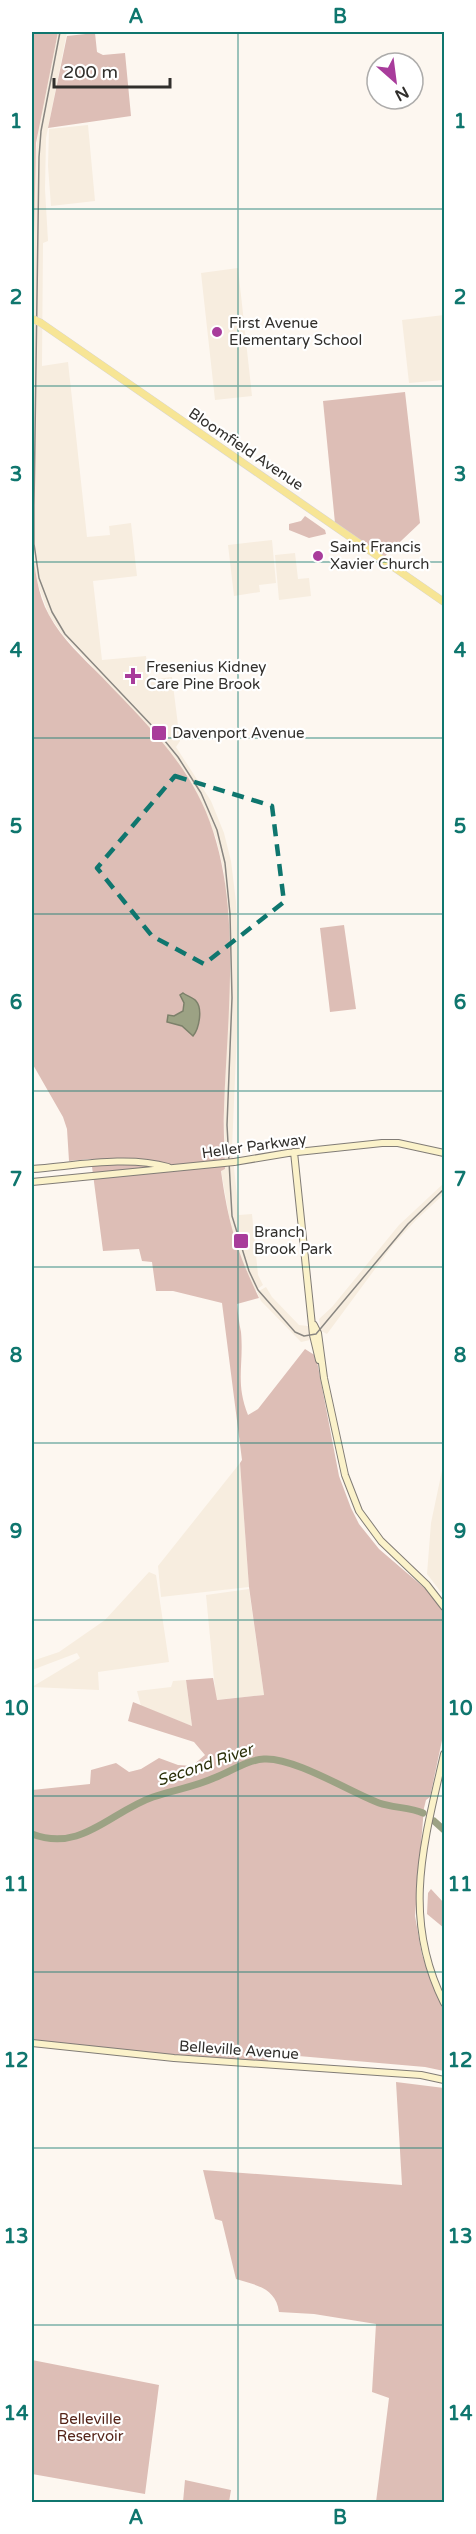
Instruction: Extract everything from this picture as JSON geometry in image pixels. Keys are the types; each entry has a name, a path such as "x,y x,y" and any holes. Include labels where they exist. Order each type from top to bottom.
{"main road":[{"name":"Bloomfield Avenue","path":"32,317 444,602"},
{"name":"Heller Parkway","path":"32,1182 234,1162 294,1152 389,1143 444,1153"},
{"path":"294,1152 314,1325 313,1335 345,1475 359,1511 381,1541 428,1585 444,1606"},
{"name":"Heller Parkway","path":"32,1169 106,1162 157,1163 172,1168"},
{"path":"444,1754 428,1825 419,1904 419,1921 426,1956 444,2003"},
{"name":"Belleville Avenue","path":"32,2043 120,2054 400,2073 444,2080"}],"highlighted area":[{"path":"175,776 272,806 284,902 204,964 152,936 97,868"}],"shaded area":[{"path":"58,32 67,32 46,138 45,189 48,241 43,243 42,366 68,362 87,537 110,535 109,526 131,523 137,576 93,581 102,660 146,656 149,680 172,677 180,741 176,747 211,801 224,833 231,861 236,902 239,985 232,1149 239,1215 252,1214 258,1275 263,1285 255,1291 231,1228 221,1170 225,1169 224,1113 229,968 224,872 216,838 196,791 118,694 62,634 49,615 37,582 32,544 34,172 39,121"},
{"path":"88,125 95,201 51,206 48,166 49,129"},
{"name":"First Avenue Elementary School","path":"238,268 252,396 215,400 201,273"},
{"path":"444,315 444,380 409,383 402,320"},
{"path":"272,540 276,583 259,585 260,592 234,596 228,545"},
{"path":"295,553 298,579 309,578 311,596 279,600 275,555"},
{"path":"183,993 195,1000 199,1009 198,1024 193,1036 182,1026 167,1022 168,1015 174,1016 183,1011 184,1003 180,995"},
{"path":"444,1183 444,1194 392,1246 327,1334 321,1331 319,1319 332,1307 399,1225"},
{"path":"266,1287 272,1297 299,1325 308,1326 310,1340 301,1342 261,1301 257,1292"},
{"path":"444,1461 444,1596 427,1574 431,1523"},
{"path":"240,1463 249,1587 161,1597 158,1566"},
{"path":"149,1572 156,1575 169,1662 98,1672 99,1690 32,1687 80,1658 77,1653 32,1670 32,1661 59,1652 105,1620"},
{"path":"249,1589 264,1695 216,1700 206,1595"},
{"path":"186,1680 192,1726 141,1706 137,1691 171,1687 173,1681"}],"green space":[{"path":"32,32 58,32 36,143 32,328"},
{"path":"95,33 97,52 103,55 125,53 131,116 48,128 67,36"},
{"path":"405,392 420,523 383,558 335,523 323,401"},
{"path":"305,516 325,530 326,534 309,538 289,530 289,524 301,521"},
{"name":"Branch Brook Park","path":"32,544 39,589 54,624 66,640 140,717 177,761 197,793 212,829 222,867 228,907 230,990 224,1117 225,1169 221,1171 234,1236 259,1298 237,1304 242,1344 241,1383 248,1415 258,1409 305,1349 316,1356 339,1476 351,1508 359,1524 379,1549 435,1597 444,1614 444,1731 430,1797 426,1800 424,1808 415,1916 422,1955 444,2011 444,2071 425,2067 264,2053 269,2062 32,2041 32,1790 90,1784 91,1770 116,1763 129,1772 141,1769 159,1758 178,1765 192,1766 205,1755 194,1742 128,1721 133,1702 192,1726 186,1680 213,1678 217,1700 264,1695 249,1587 240,1463 242,1460 222,1303 173,1291 156,1291 152,1262 142,1261 139,1249 103,1251 91,1159 69,1161 67,1129 63,1117 32,1063"},
{"path":"344,925 356,1009 330,1012 320,928"},
{"path":"431,1889 444,1903 444,1928 427,1914 428,1893"},
{"path":"396,2082 444,2088 444,2502 376,2502 389,2398 372,2392 376,2324 314,2314 279,2312 274,2298 264,2289 236,2279 222,2221 215,2219 203,2170 402,2185"},
{"name":"Belleville Reservoir","path":"32,2360 159,2385 145,2494 32,2474"},
{"path":"185,2480 231,2490 229,2502 183,2502"}],"waterway":[{"name":"Second River","path":"32,1834 50,1838 80,1835 153,1797 199,1784 245,1764 264,1759 291,1763 379,1803 423,1813"},
{"name":"Second River","path":"434,1821 444,1830"}],"tram line":[{"path":"60,32 41,131 39,157 34,506 34,544 39,578 52,612 65,634 156,730 178,757 201,793 217,830 225,863 230,914 232,998 227,1125 232,1216 249,1271 258,1290 295,1332 304,1336 316,1334 408,1224 444,1189"}],"place":[{"name":"First Avenue Elementary School","path":"217,332"},
{"name":"Saint Francis Xavier Church","path":"318,556"},
{"name":"Fresenius Kidney Care Pine Brook","path":"133,676"},
{"name":"Davenport Avenue","path":"159,733"},
{"name":"Branch Brook Park","path":"241,1241"}]}
